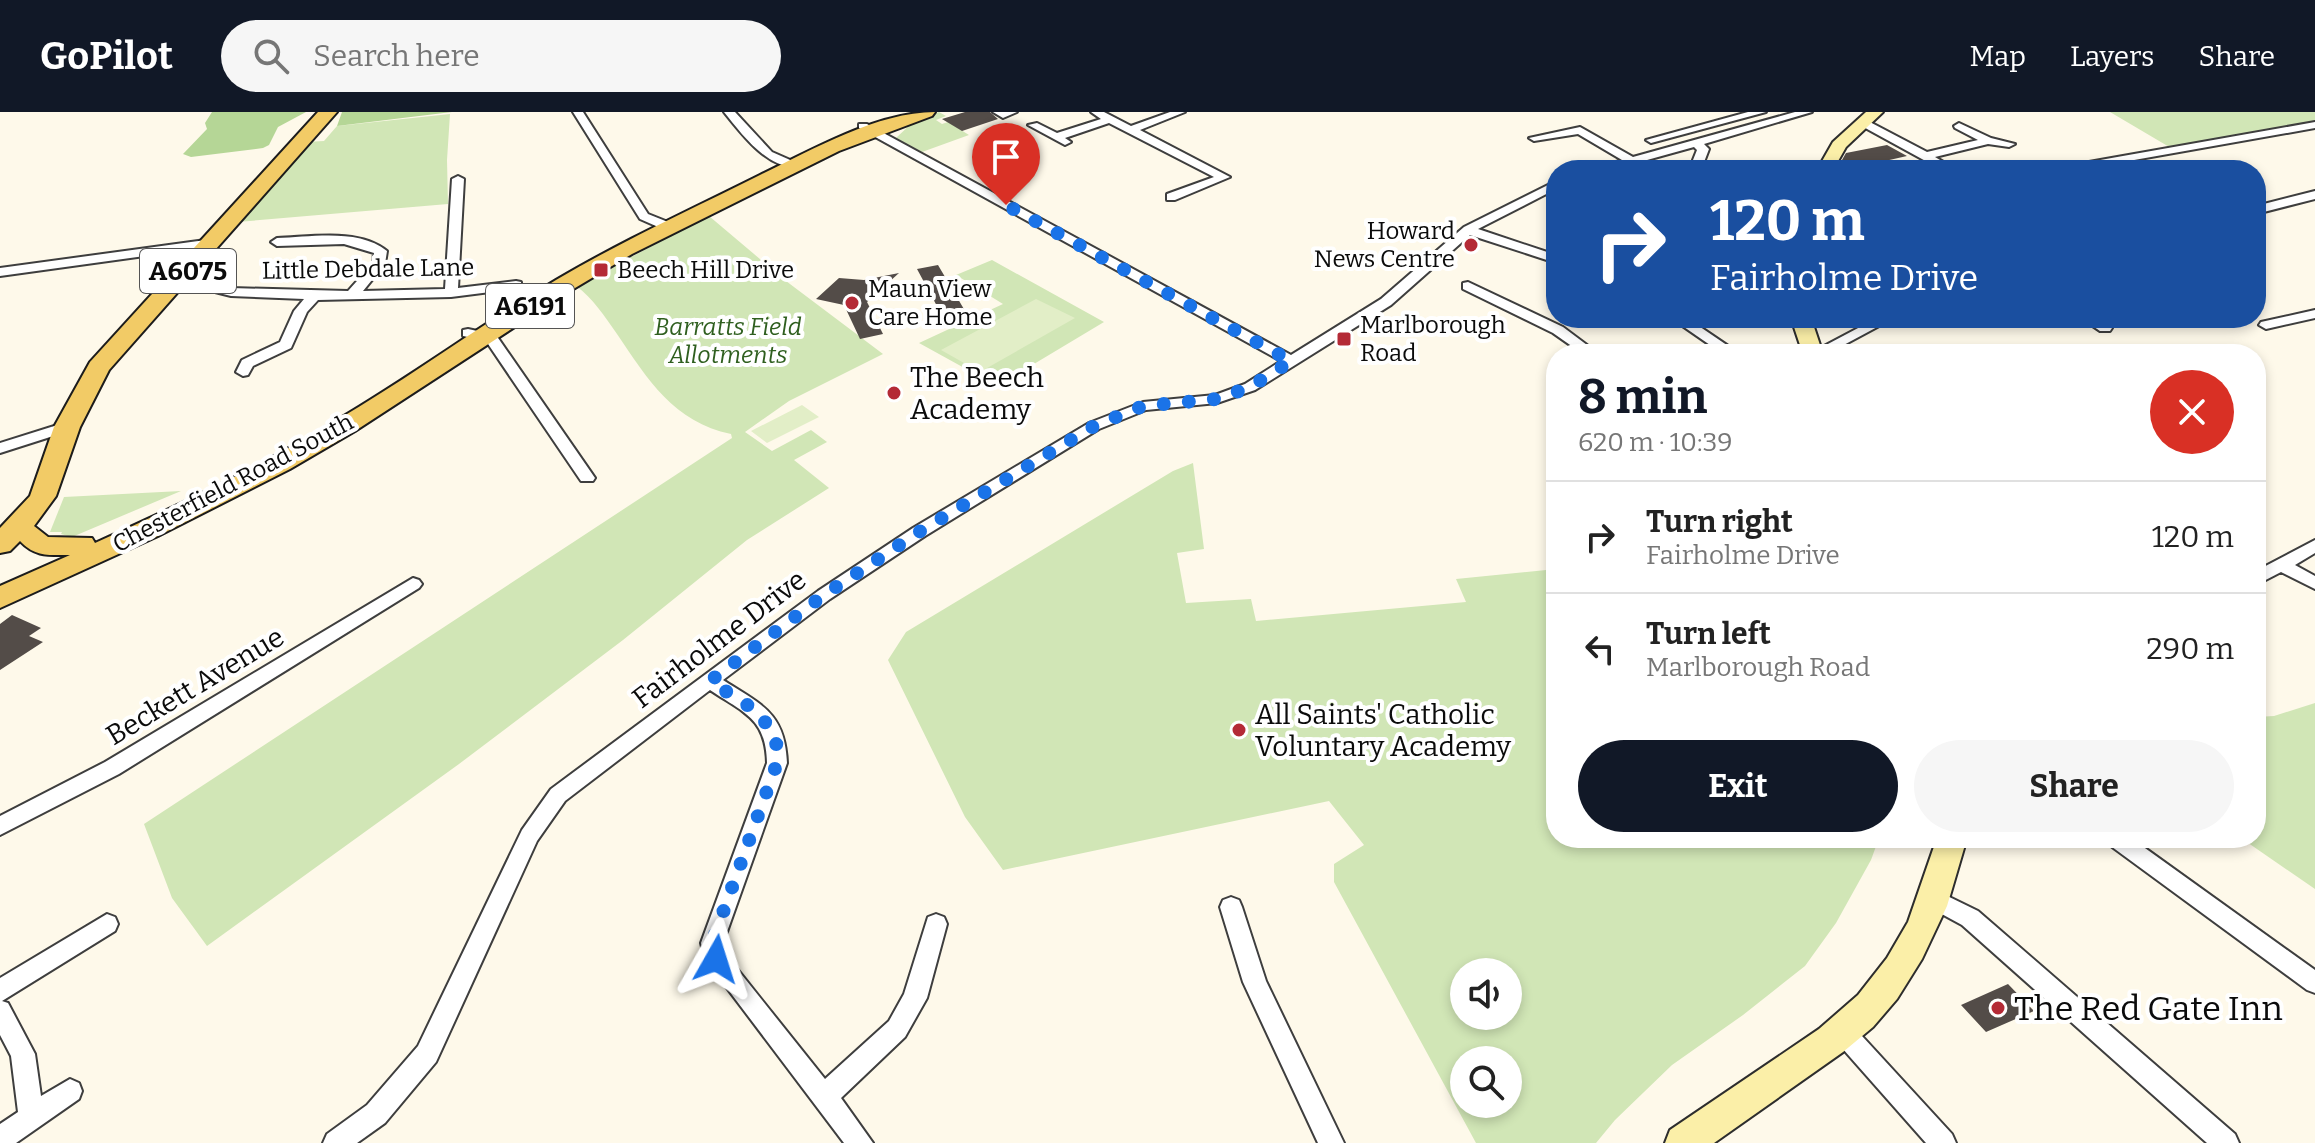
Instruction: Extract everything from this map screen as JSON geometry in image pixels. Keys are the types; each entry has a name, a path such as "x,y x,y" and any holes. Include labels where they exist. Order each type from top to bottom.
{"main road":[{"name":"A6075","path":"0,568 31,523 67,427 98,367 328,112"},
{"name":"Chesterfield Road South","path":"0,580 271,456 663,224 788,163 906,112"},
{"name":"Chesterfield Road South","path":"867,129 926,112"},
{"name":"Chesterfield Road South","path":"0,598 148,530 281,463 346,426 476,334"},
{"name":"A6075","path":"0,544 31,523"},
{"path":"31,523 41,546 82,545"}],"street":[{"path":"578,112 644,216 663,224"},
{"path":"729,112 768,154 788,163"},
{"path":"998,112 1003,115 1012,112"},
{"path":"1096,112 1224,177 1171,197"},
{"path":"1132,129 1180,112"},
{"path":"1651,140 1761,112"},
{"path":"1534,138 1580,130 1631,160 1799,113"},
{"path":"1830,160 1839,145 1869,115 1933,160"},
{"path":"1056,137 1110,119"},
{"path":"1732,119 1749,128"},
{"path":"1954,123 1988,141 2009,144"},
{"path":"1033,125 1071,145"},
{"path":"2117,160 2315,125"},
{"path":"867,129 1291,361"},
{"path":"1665,136 1703,149 1699,160"},
{"path":"1926,156 1988,141"},
{"path":"451,293 458,179"},
{"name":"Fairholme Drive","path":"336,1143 376,1114 427,1054 529,836 558,795 824,595 907,540 1094,426 1143,406 1217,399 1250,387 1381,300 1438,250 1468,230 1546,189"},
{"path":"2266,207 2315,195"},
{"path":"1468,230 1546,256"},
{"path":"277,242 359,242 381,251 379,264 352,295"},
{"path":"0,272 213,243"},
{"name":"Little Debdale Lane","path":"172,288 207,286 231,292 314,296 451,293 516,285"},
{"path":"1468,286 1546,323"},
{"path":"243,372 247,363 286,345 301,311 314,296"},
{"path":"2266,325 2315,314"},
{"path":"1554,328 1577,344"},
{"path":"1693,328 1718,344"},
{"path":"1835,344 1867,328"},
{"path":"476,334 491,338 587,478"},
{"path":"0,448 67,427"},
{"path":"2266,573 2315,546"},
{"path":"2281,565 2315,583"},
{"name":"Beckett Avenue","path":"0,826 112,768 413,584"},
{"path":"710,681 758,712 776,738 777,763 712,943 716,959 860,1143"},
{"path":"1683,1143 1843,1032 1871,1005 1896,973 1935,899 1949,848"},
{"path":"2129,848 2315,983"},
{"path":"1935,899 1970,918 2226,1143"},
{"path":"1231,907 1255,982 1331,1143"},
{"path":"0,991 107,924"},
{"path":"823,1098 897,1029 915,998 936,924"},
{"path":"0,1011 23,1054 31,1118"},
{"path":"1843,1032 1943,1143"},
{"path":"0,1139 70,1091"}],"green space":[{"path":"212,112 306,112 278,127 269,145 263,148 191,157 183,154 207,129 205,123"},
{"path":"342,112 452,112 337,126"},
{"path":"939,112 946,116 936,120 942,124 948,122 969,135 922,152 896,138 914,121"},
{"path":"2110,112 2315,112 2315,121 2171,148"},
{"path":"450,114 448,204 237,222 306,142 324,141 337,126"},
{"name":"Barratts Field Allotments","path":"709,216 786,281 883,354 789,401 745,432 772,451 811,430 827,442 794,460 829,488 747,540 623,640 459,764 207,946 172,898 144,824 732,438 731,434 694,420 664,397 598,308 576,286"},
{"path":"992,260 1104,322 997,386 919,343 1003,304 956,275"},
{"path":"1036,299 1075,318 980,372 941,350"},
{"path":"802,405 819,417 767,443 751,431"},
{"name":"All Saints' Catholic Voluntary Academy","path":"1193,463 1204,549 1177,553 1186,603 1251,599 1256,621 1466,602 1456,579 1546,570 1546,848 1875,848 1836,923 1805,966 1672,1065 1615,1120 1596,1143 1476,1143 1462,1118 1522,1118 1522,1046 1450,1046 1450,1095 1334,882 1334,864 1364,845 1329,801 1003,870 965,817 888,660 906,632 1173,471"},
{"path":"181,491 72,537 62,532 50,532 64,497"},
{"path":"2315,703 2315,889 2256,848 2266,848 2266,716"}],"building":[{"path":"965,112 990,112 998,119 962,131 942,119"},
{"path":"1887,145 1907,156 1889,160 1842,160 1846,153"},
{"path":"938,265 968,316 945,321 917,269"},
{"path":"899,273 867,302 883,334 860,339 844,305 816,299 839,278 864,280"},
{"path":"12,615 41,628 29,636 43,642 0,670 0,624"},
{"name":"The Red Gate Inn","path":"2008,984 2034,1011 1986,1032 1961,1005"}],"place":[{"name":"Howard News Centre","path":"1471,245"},
{"name":"Beech Hill Drive","path":"601,270"},
{"name":"Maun View Care Home","path":"852,303"},
{"name":"Marlborough Road","path":"1344,339"},
{"name":"The Beech Academy","path":"894,393"},
{"name":"All Saints' Catholic Voluntary Academy","path":"1239,730"},
{"name":"The Red Gate Inn","path":"1998,1008"}],"route":[{"path":"716,959 712,943 777,763 776,738 758,712 710,681 824,595 919,532 1094,426 1143,406 1217,399 1250,387 1291,361 1006,205"}]}
